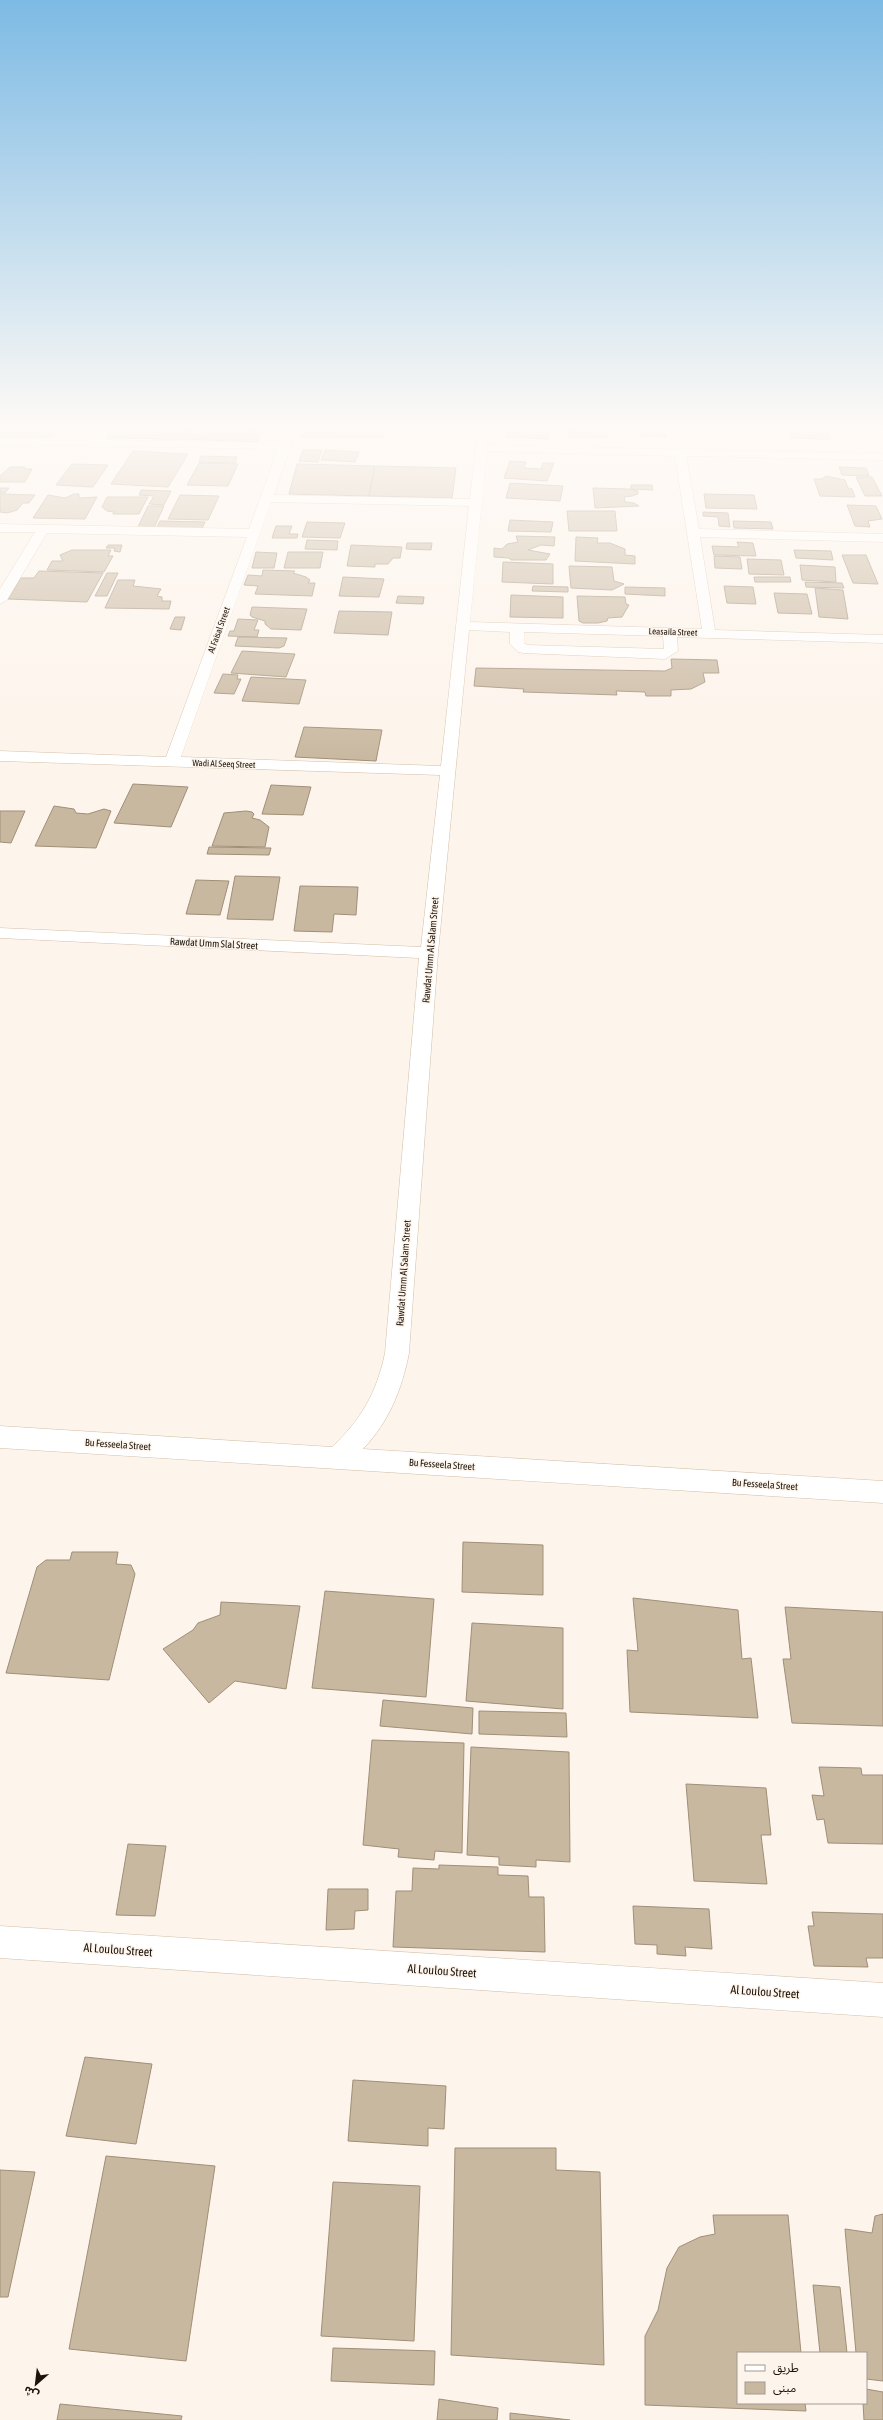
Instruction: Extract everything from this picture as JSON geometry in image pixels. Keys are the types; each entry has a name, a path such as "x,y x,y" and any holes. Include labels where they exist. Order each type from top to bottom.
{"street":[{"path":"0,600 38,537"},
{"name":"Al Faisal Street","path":"172,762 253,537"},
{"name":"Rawdat Umm Al Salam Street","path":"336,1458 354,1443 368,1426 389,1390 394,1372 429,953 472,537"},
{"path":"694,537 709,633"},
{"path":"842,537 883,538"},
{"name":"Leasaila Street","path":"463,626 883,639"},
{"path":"517,627 517,644 523,649 607,654 665,655 671,651 670,632"},
{"path":"607,630 607,654"},
{"name":"Wadi Al Seeq Street","path":"0,756 448,771"},
{"name":"Rawdat Umm Slal Street","path":"1,935 429,953"},
{"name":"Bu Fesseela Street","path":"0,1437 883,1492"},
{"name":"Al Loulou Street","path":"0,1942 883,2000"}],"building":[{"path":"272,537 297,537 297,538"},
{"path":"302,537 340,537 340,538"},
{"path":"516,537 555,537 554,546 541,545 528,550 550,554 546,560 511,560 509,558 494,557 494,548 502,549 507,544 518,542"},
{"path":"576,537 598,538 597,543 610,543 625,549 625,555 635,556 635,564 575,561"},
{"path":"307,540 338,541 337,550 305,549"},
{"path":"737,542 753,543 756,556 714,555 712,546 739,547"},
{"path":"407,543 432,543 431,550 406,549"},
{"path":"108,545 122,545 120,552 114,551 115,548 106,548"},
{"path":"351,545 402,547 400,558 393,558 388,564 375,564 375,567 347,566"},
{"path":"72,550 111,550 108,556 113,556 104,572 47,570 52,561 63,561 60,555"},
{"path":"794,550 831,551 833,560 796,558"},
{"path":"256,552 277,553 274,568 252,568"},
{"path":"288,552 323,552 320,568 284,568"},
{"path":"842,555 866,555 878,584 853,583"},
{"path":"714,556 740,557 742,569 715,568"},
{"path":"747,559 781,560 784,575 749,574"},
{"path":"503,562 553,564 553,584 502,582"},
{"path":"800,565 835,567 836,582 802,580"},
{"path":"569,566 612,567 614,581 624,584 612,590 571,588"},
{"path":"263,570 295,571 293,573 306,577 310,580 308,583 315,583 312,596 255,594 258,586 244,585 248,575 262,576"},
{"path":"39,571 103,573 87,602 8,599 21,578 34,578"},
{"path":"107,573 118,573 107,596 95,596"},
{"path":"343,577 384,579 379,597 339,596"},
{"path":"754,577 790,577 791,582 755,582"},
{"path":"118,580 135,580 133,586 161,589 157,596 162,597 162,601 171,601 169,609 105,608"},
{"path":"805,582 842,583 844,588 806,587"},
{"path":"533,586 568,587 568,592 532,591"},
{"path":"724,586 753,587 756,604 727,603"},
{"path":"625,587 665,588 665,596 625,594"},
{"path":"815,588 843,590 848,619 819,617"},
{"path":"774,593 807,594 812,614 778,613"},
{"path":"511,595 563,597 563,618 510,617"},
{"path":"398,596 424,597 423,604 396,603"},
{"path":"577,596 625,597 626,604 629,605 622,617 608,618 607,621 598,623 583,623 579,621"},
{"path":"252,607 307,609 301,630 271,629 265,624 265,621 250,615"},
{"path":"339,611 392,612 388,635 334,633"},
{"path":"175,617 185,617 181,630 170,629"},
{"path":"238,619 258,620 254,630 259,630 257,637 228,636 230,631 234,631"},
{"path":"238,637 287,638 284,646 279,648 235,646"},
{"path":"242,651 295,654 286,677 231,673"},
{"path":"671,659 717,660 719,673 703,673 705,682 691,689 671,690 671,696 646,696 645,692 616,691 617,695 523,692 524,689 474,686 476,668 665,671 672,668"},
{"path":"223,674 238,675 237,679 241,679 234,694 214,693"},
{"path":"251,677 306,680 299,704 242,701"},
{"path":"304,727 382,730 376,761 295,757"},
{"path":"133,784 188,787 171,827 114,823"},
{"path":"271,785 311,787 303,815 262,814"},
{"path":"54,806 74,809 76,813 88,814 104,809 111,811 96,848 35,846"},
{"path":"0,811 25,811 11,843 0,842"},
{"path":"246,811 252,812 254,814 252,818 260,820 269,827 265,847 212,846 224,813"},
{"path":"209,847 271,848 269,855 207,854"},
{"path":"235,876 280,877 273,920 227,919"},
{"path":"196,880 229,881 220,915 186,914"},
{"path":"300,886 358,887 356,915 334,914 332,932 294,931"},
{"path":"463,1542 543,1545 543,1595 462,1592"},
{"path":"72,1552 118,1552 116,1564 131,1565 135,1574 109,1680 6,1673 37,1567 46,1560 70,1560"},
{"path":"325,1591 434,1599 426,1697 312,1688"},
{"path":"633,1598 738,1610 742,1659 751,1658 758,1718 630,1712 627,1650 638,1651"},
{"path":"221,1602 300,1606 286,1689 235,1681 209,1703 163,1649 193,1630 198,1623 220,1615"},
{"path":"785,1607 883,1612 883,1726 792,1723 783,1659 791,1659"},
{"path":"472,1623 563,1628 563,1709 466,1701"},
{"path":"383,1700 473,1708 472,1734 380,1726"},
{"path":"479,1711 566,1713 567,1737 479,1734"},
{"path":"372,1740 464,1743 462,1853 435,1851 434,1860 398,1857 399,1849 363,1845"},
{"path":"471,1747 569,1752 570,1862 536,1860 536,1867 499,1865 499,1857 467,1855"},
{"path":"819,1767 861,1768 862,1775 883,1775 883,1844 828,1843 824,1819 817,1820 812,1795 824,1796"},
{"path":"686,1784 766,1788 771,1835 761,1835 767,1884 694,1881"},
{"path":"128,1844 166,1846 155,1916 116,1915"},
{"path":"439,1865 498,1867 498,1875 528,1876 529,1897 544,1897 545,1952 393,1947 396,1891 412,1891 413,1868 439,1869"},
{"path":"328,1889 368,1889 368,1910 355,1911 354,1929 326,1930"},
{"path":"633,1906 709,1909 712,1949 685,1947 686,1956 657,1954 657,1945 635,1944"},
{"path":"812,1912 883,1914 883,1958 866,1958 868,1967 814,1966 808,1926 814,1926"},
{"path":"85,2057 152,2064 136,2144 66,2136"},
{"path":"353,2080 446,2086 444,2129 428,2128 428,2146 348,2141"},
{"path":"455,2148 556,2148 556,2170 600,2172 604,2365 451,2355"},
{"path":"106,2156 215,2166 186,2361 69,2349"},
{"path":"0,2170 35,2172 8,2297 0,2297"},
{"path":"333,2182 420,2186 414,2341 321,2336"},
{"path":"883,2214 883,2381 867,2379 867,2352 856,2352 845,2229 872,2233 875,2216"},
{"path":"713,2215 788,2215 801,2352 737,2352 737,2404 805,2404 806,2411 645,2405 645,2336 658,2310 667,2268 679,2247 700,2237 715,2234"},
{"path":"813,2285 840,2287 847,2352 820,2352"},
{"path":"333,2348 435,2351 434,2385 331,2381"},
{"path":"867,2389 883,2392 883,2420 864,2420 863,2404 867,2404"},
{"path":"439,2399 498,2408 497,2420 437,2420"},
{"path":"60,2404 182,2416 181,2420 57,2420"},
{"path":"510,2413 570,2420 510,2420"}]}
